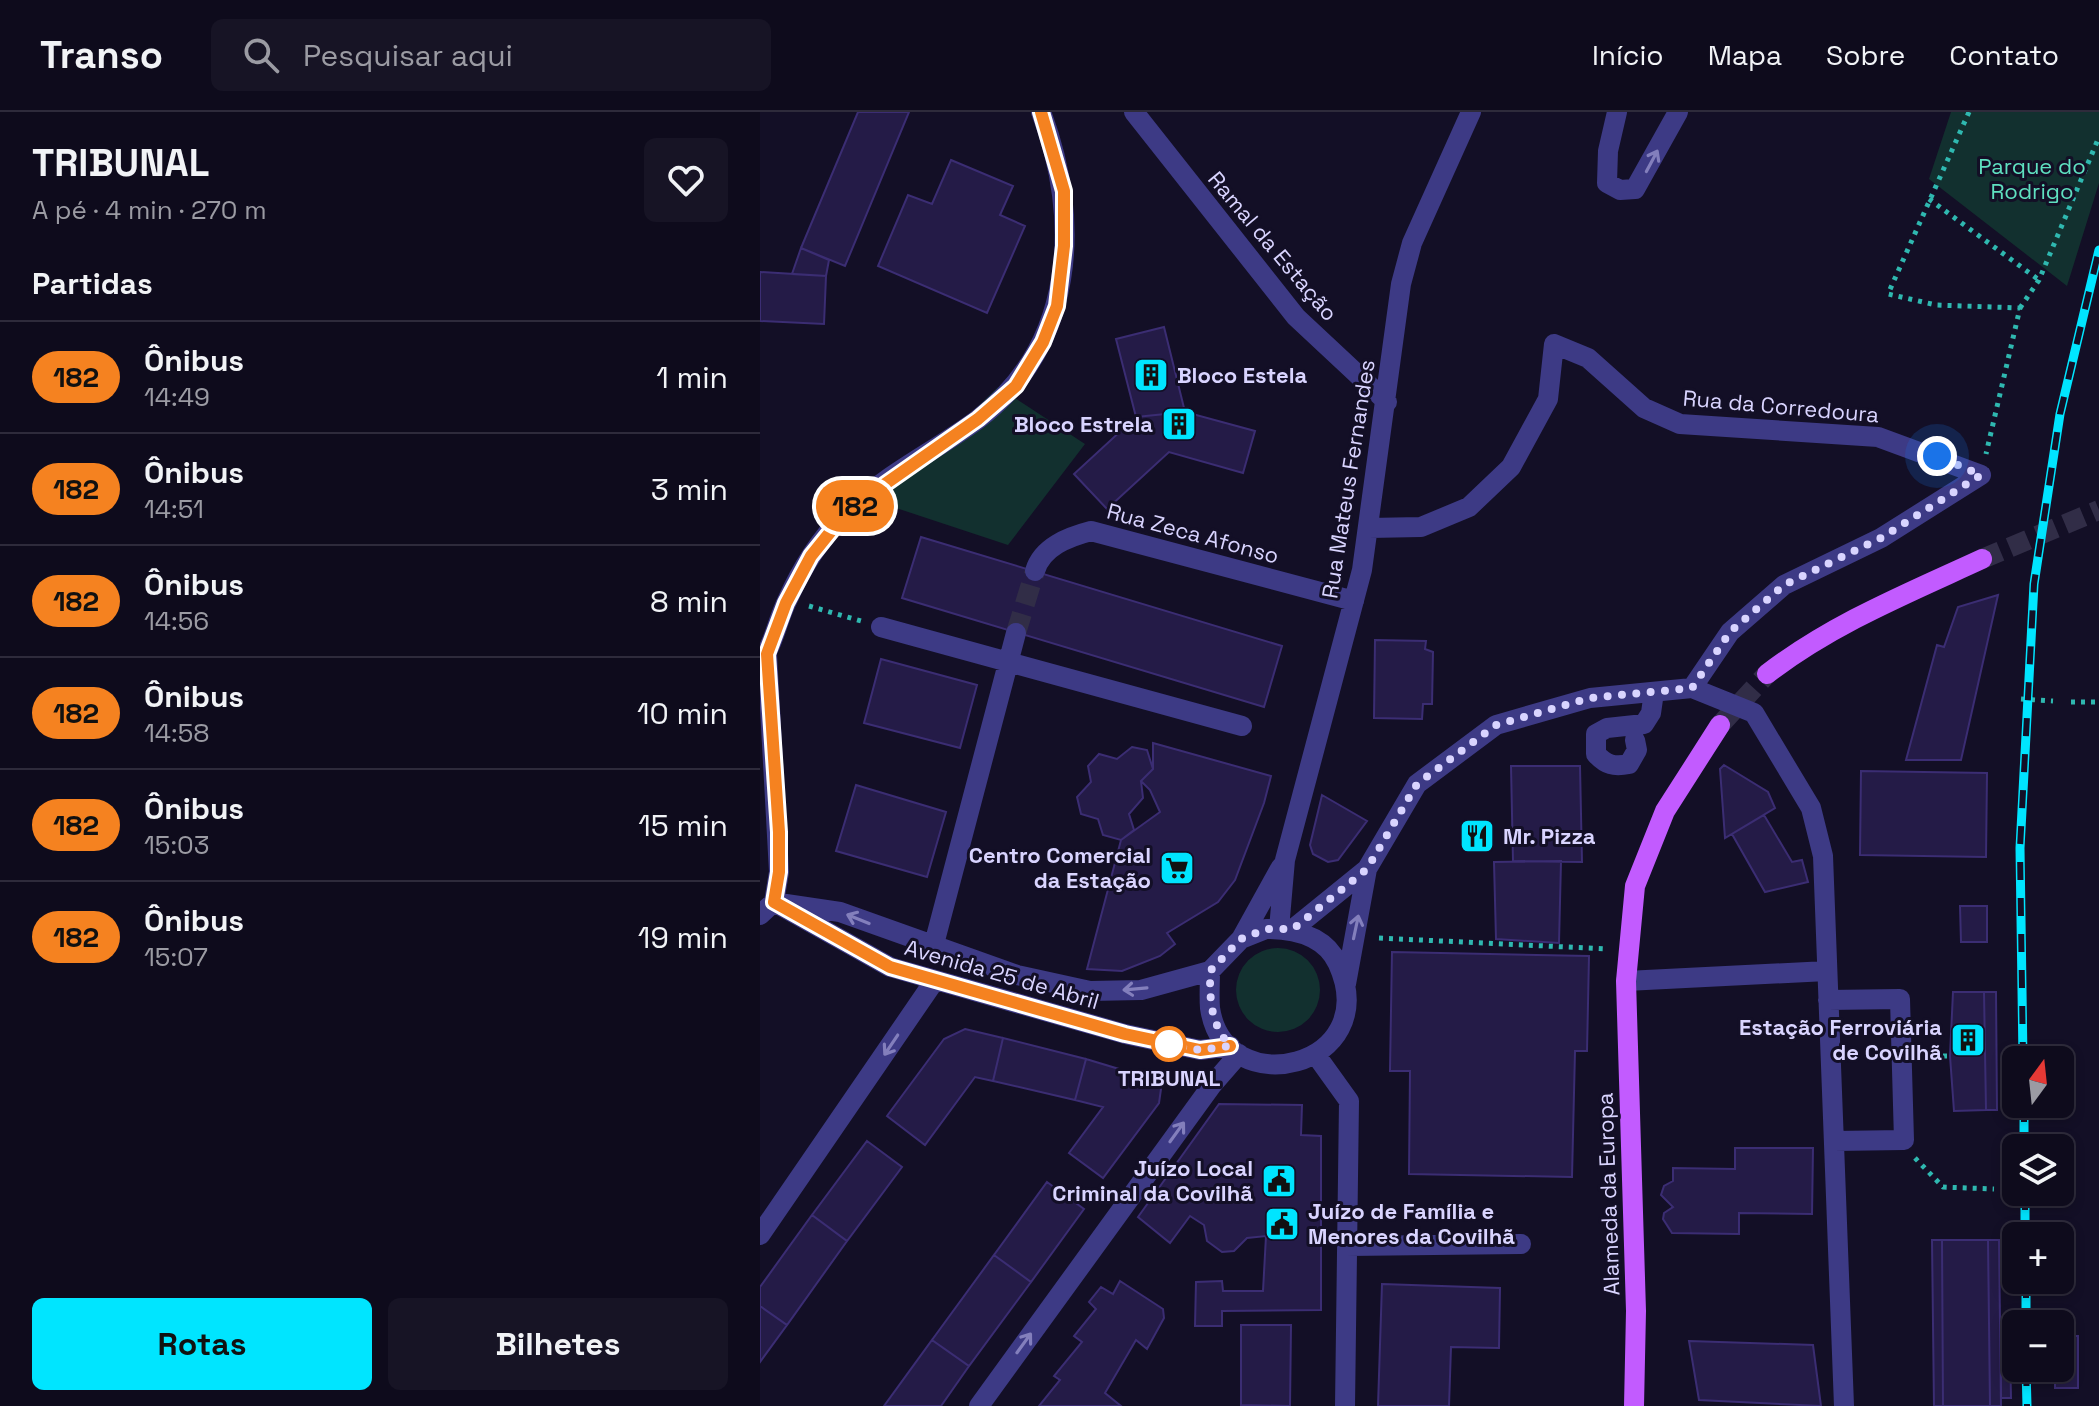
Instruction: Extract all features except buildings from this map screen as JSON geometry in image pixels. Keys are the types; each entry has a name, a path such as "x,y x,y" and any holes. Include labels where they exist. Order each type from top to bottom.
{"main road":[{"path":"1767,674 1809,642 1850,619 1982,559"},
{"name":"Alameda da Europa","path":"1634,1406 1636,1311 1626,981 1635,886 1665,811 1720,725"}],"street":[{"path":"767,908 779,872 779,832 763,658 788,598 811,556 848,510 978,419 1016,386 1043,342 1057,306 1064,246 1064,205 1054,150 1041,112"},
{"name":"Ramal da Estação","path":"1134,112 1296,317 1387,402"},
{"name":"Rua Mateus Fernandes","path":"1241,939 1285,860 1354,601 1369,528 1401,284 1412,243 1471,112"},
{"path":"1617,112 1608,151 1607,183 1620,190 1635,189 1678,112"},
{"name":"Rua da Corredoura","path":"1369,528 1421,527 1469,507 1511,467 1548,399 1554,344 1588,358 1644,408 1680,424 1878,437 1981,475"},
{"path":"1692,688 1730,632 1784,585 1881,538 1981,475"},
{"name":"Rua Zeca Afonso","path":"1035,571 1038,559 1066,538 1091,531 1354,601"},
{"path":"881,627 1242,726"},
{"path":"933,948 1016,633"},
{"path":"1346,984 1336,959 1317,940 1286,929 1266,929 1241,939 1210,971 1210,1010 1220,1035 1235,1050 1264,1065 1291,1065 1316,1055 1336,1036 1346,1011 1346,984 1367,869 1417,784 1496,725 1590,698 1692,688 1754,713 1811,808 1826,882 1844,1406"},
{"path":"1635,740 1637,750 1629,764 1616,766 1604,763 1596,754 1596,734 1607,728 1644,724 1651,713 1654,692"},
{"name":"Rua Mateus Fernandes","path":"1285,860 1286,929"},
{"path":"1286,929 1367,869"},
{"name":"Avenida 25 de Abril","path":"767,908 840,912 933,948 1017,975 1090,991 1141,990 1210,971"},
{"name":"Avenida 25 de Abril","path":"767,908 890,967 1125,1034 1200,1050 1235,1050"},
{"path":"1626,981 1827,971"},
{"path":"760,1235 935,980"},
{"path":"1828,1000 1900,999 1904,1140 1834,1141"},
{"path":"979,1406 1235,1050"},
{"path":"1316,1055 1349,1101 1345,1406"},
{"path":"1348,1246 1521,1244"}],"path":[{"path":"1969,112 1888,294 1936,305 2020,308"},
{"path":"1981,475 2020,308 2039,280 2099,137"},
{"path":"1929,199 2039,280"},
{"path":"788,598 881,627"},
{"path":"2021,699 2053,701"},
{"path":"2071,702 2099,702"},
{"path":"1353,937 1629,949"},
{"path":"1921,1167 1943,1187 1994,1189"}],"green space":[{"name":"Parque do Rodrigo","path":"1951,112 2099,112 2099,183 2067,286 1929,179"},
{"path":"998,387 1085,444 1008,545 878,502"},
{"path":"1278,948 1301,955 1313,967 1320,990 1313,1013 1301,1025 1278,1032 1255,1025 1243,1013 1236,990 1243,967 1255,955"}],"tunnel":[{"path":"1982,559 2099,510"},
{"path":"1016,633 1035,571"},
{"path":"1720,725 1767,674"}],"railway":[{"path":"2023,1046 2020,848 2034,584 2060,414 2099,250"},
{"path":"2024,1118 2024,1134"},
{"path":"2025,1206 2025,1222"},
{"path":"2026,1294 2026,1310"},
{"path":"2026,1382 2027,1406"}],"bus line":[{"name":"182","path":"1041,112 1064,191 1064,246 1057,306 1043,342 1016,386 978,419 848,510 811,556 786,603 767,654 779,832 779,872 774,902 890,967 1125,1034 1200,1050 1230,1046"}],"place":[{"name":"Bloco Estela","path":"1151,375"},
{"name":"Bloco Estrela","path":"1179,424"},
{"name":"Mr. Pizza","path":"1477,836"},
{"name":"Centro Comercial da Estação","path":"1177,868"},
{"name":"Estação Ferroviária de Covilhã","path":"1968,1040"},
{"name":"TRIBUNAL","path":"1169,1044"},
{"name":"Juízo Local Criminal da Covilhã","path":"1279,1181"},
{"name":"Juízo de Família e Menores da Covilhã","path":"1282,1224"}],"route":[{"path":"1169,1044 1200,1050 1230,1046 1220,1035 1210,1010 1210,971 1241,939 1266,929 1293,929 1367,869 1417,784 1496,725 1590,698 1692,688 1730,632 1784,585 1881,538 1981,475 1937,456"}]}
